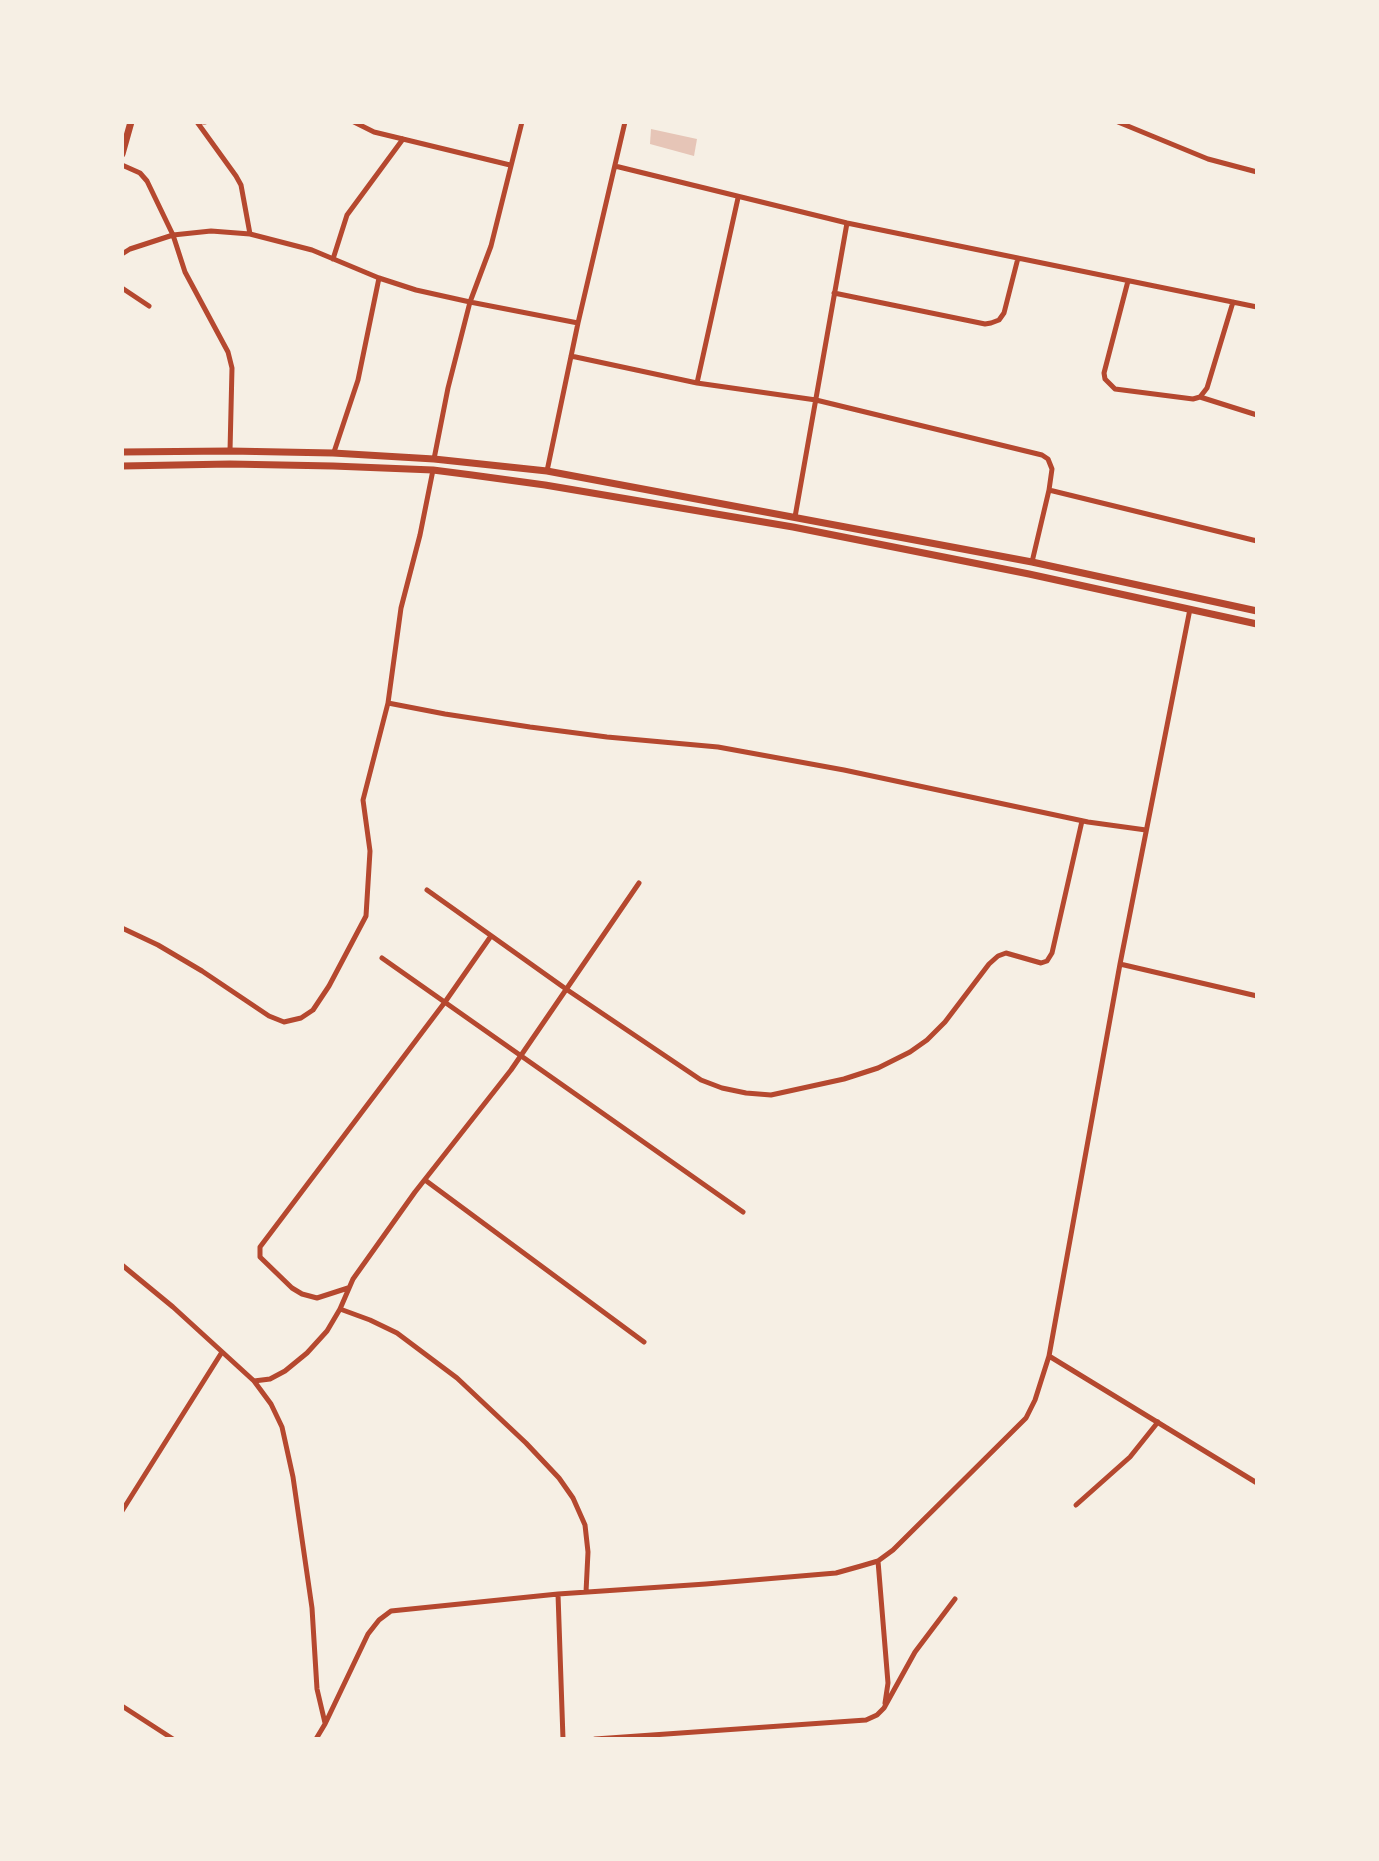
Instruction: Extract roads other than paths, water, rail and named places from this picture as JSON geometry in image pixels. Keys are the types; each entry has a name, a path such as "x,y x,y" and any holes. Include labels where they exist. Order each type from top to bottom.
{"main road":[{"path":"122,154 131,122"},
{"path":"122,452 333,453 434,459 547,471 1032,562 1257,611"},
{"path":"122,466 230,464 433,470 545,485 793,527 1257,624"}],"street":[{"path":"202,122 241,185 250,234"},
{"path":"354,122 374,132 510,165"},
{"path":"434,459 470,302 491,246 522,122"},
{"path":"547,471 625,122"},
{"path":"1118,122 1208,159 1257,172"},
{"path":"333,259 347,215 403,139"},
{"path":"122,165 140,173 147,181 173,235 185,272 228,352 232,368 230,451"},
{"path":"615,166 847,223 1257,307"},
{"path":"697,383 738,198"},
{"path":"795,518 847,223"},
{"path":"122,254 173,235 211,231 250,234 302,247 416,290 578,323"},
{"path":"834,293 991,323 999,320 1004,313 1018,258"},
{"path":"333,453 358,380 379,278"},
{"path":"1128,281 1104,373 1109,385 1115,389 1193,399 1200,397 1257,415"},
{"path":"122,288 149,306"},
{"path":"1200,397 1207,388 1233,302"},
{"path":"571,356 697,383 816,400 1042,455 1051,463 1049,490 1032,562"},
{"path":"122,928 169,951 269,1016 284,1022 301,1018 313,1010 366,916 370,851 363,800 388,703 401,608 433,470"},
{"path":"1049,490 1257,541"},
{"path":"316,1739 368,1634 391,1611 558,1594 836,1573 878,1561 893,1550 1026,1418 1049,1356 1120,964 1190,609"},
{"path":"388,703 561,731 718,747 844,770 1082,821 1146,830"},
{"path":"427,890 701,1080 722,1088 771,1095 844,1079 878,1068 910,1052 945,1022 998,956 1006,953 1041,963 1047,961 1052,953 1082,821"},
{"path":"254,1381 270,1379 285,1371 327,1331 348,1288 425,1180 488,1101 639,883"},
{"path":"348,1288 317,1298 302,1294 260,1257 260,1247 445,1002 491,936"},
{"path":"382,958 743,1212"},
{"path":"1120,964 1257,996"},
{"path":"425,1180 644,1342"},
{"path":"122,1265 254,1381 271,1404 282,1427 293,1477 312,1608 317,1689 325,1724"},
{"path":"340,1309 397,1333 457,1378 559,1478 573,1498 585,1525 588,1552 586,1592"},
{"path":"122,1511 222,1352"},
{"path":"1049,1356 1257,1483"},
{"path":"1076,1505 1130,1457 1158,1422"},
{"path":"878,1561 888,1683 884,1708"},
{"path":"558,1594 563,1739"},
{"path":"595,1739 866,1720 884,1708 915,1652 955,1599"},
{"path":"122,1706 173,1739"}]}
